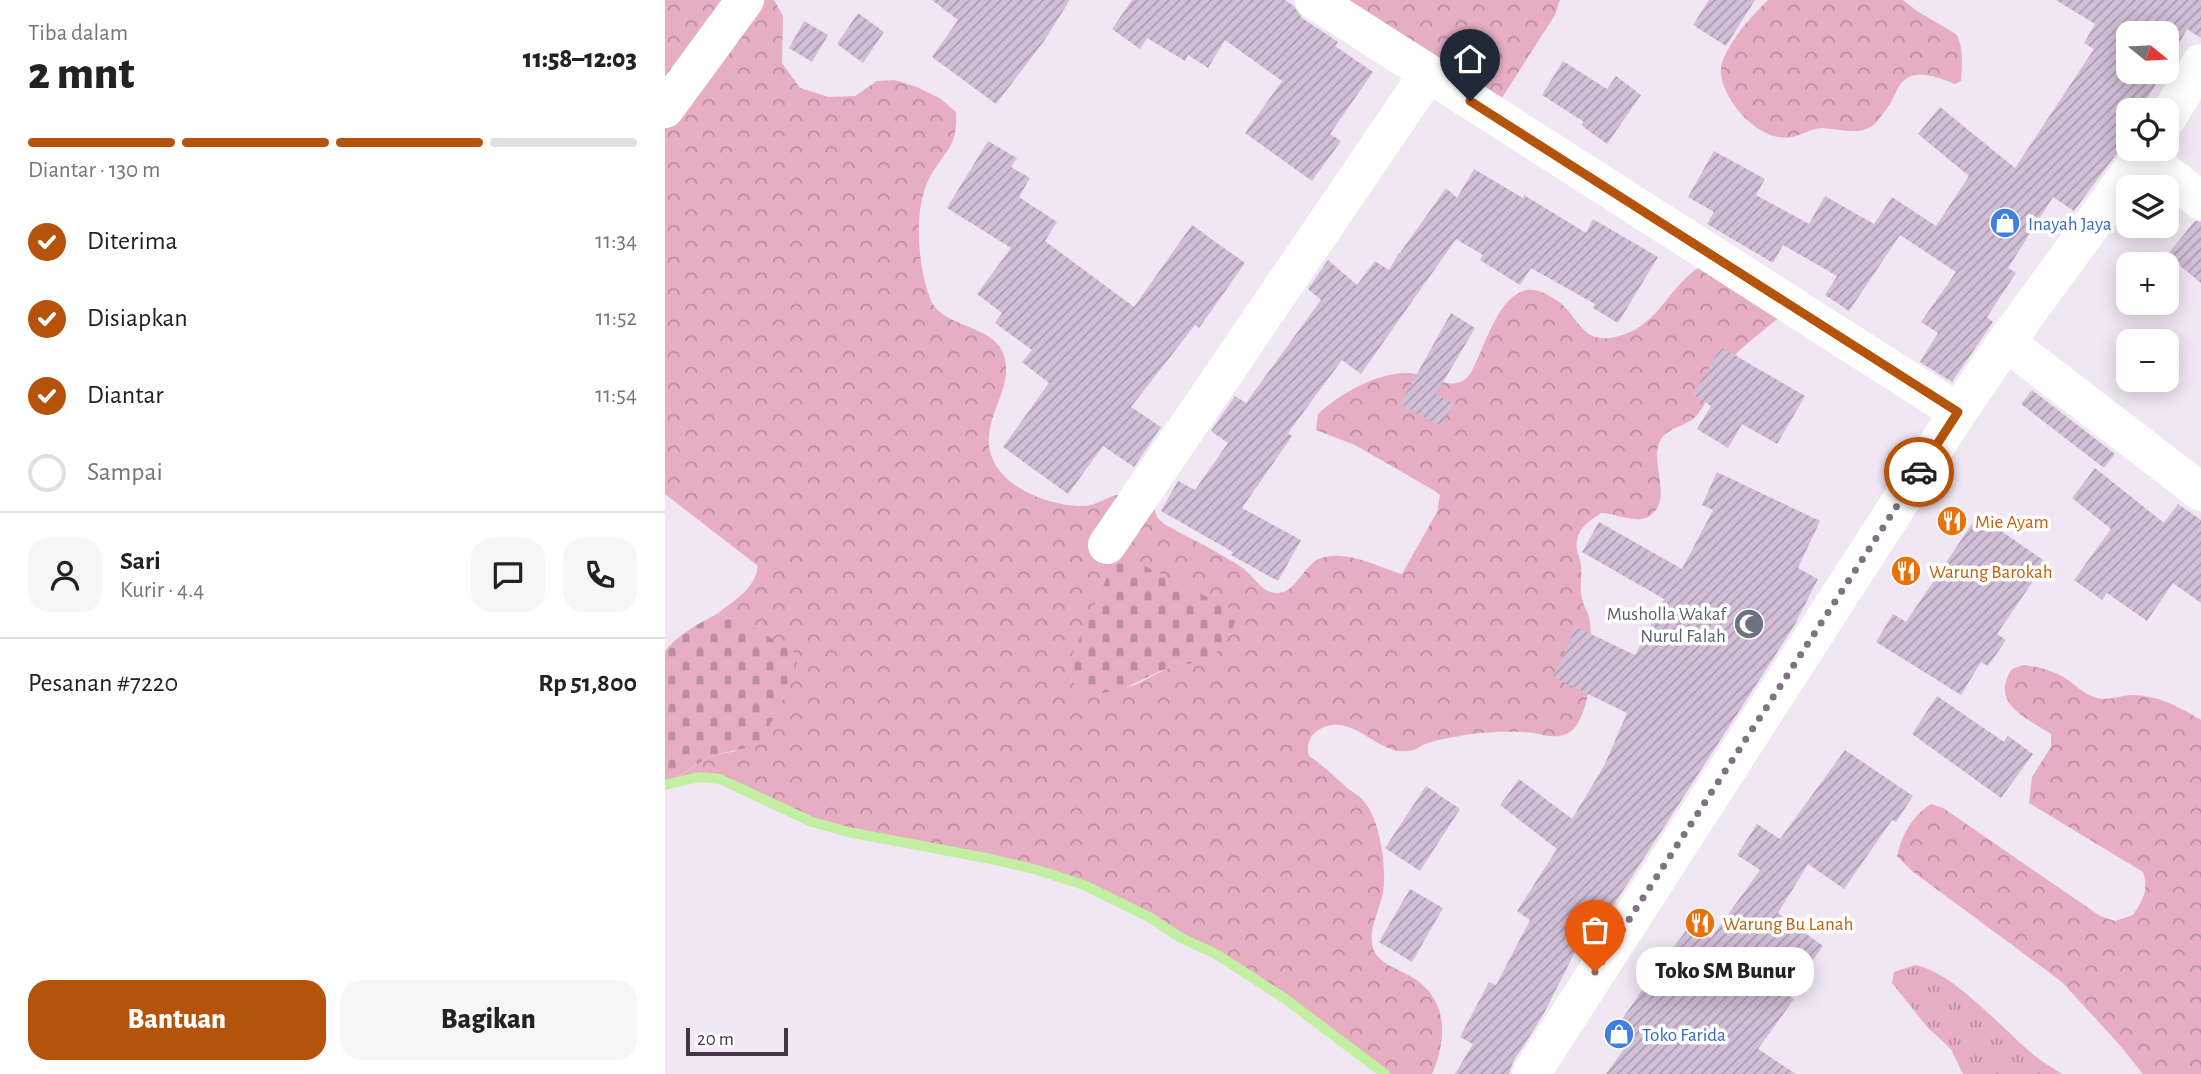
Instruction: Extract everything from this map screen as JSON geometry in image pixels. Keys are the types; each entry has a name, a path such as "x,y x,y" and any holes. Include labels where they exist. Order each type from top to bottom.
{"street":[{"path":"665,109 745,0"},
{"path":"1314,0 1958,412"},
{"path":"2179,99 2201,63"},
{"path":"1107,545 1428,74"},
{"path":"1531,1074 1958,412 2138,161"},
{"path":"2155,161 2201,201"},
{"path":"2006,342 2201,492"}],"green space":[{"path":"665,0 774,0 783,16 782,63 800,88 829,97 855,96 877,81 895,80 941,99 956,112 952,142 924,191 919,222 920,255 926,285 936,308 945,316 992,339 1000,347 1005,359 1003,389 989,436 990,452 996,466 1019,488 1065,505 1091,505 1124,494 1151,497 1157,517 1164,524 1235,563 1268,591 1284,592 1313,563 1329,556 1350,557 1402,574 1437,512 1440,495 1355,445 1316,430 1318,414 1348,392 1384,376 1408,373 1450,384 1464,380 1471,372 1501,310 1517,294 1536,290 1546,294 1564,306 1586,332 1599,338 1619,336 1646,322 1683,280 1707,263 1792,307 1748,343 1724,367 1702,409 1694,418 1668,432 1660,441 1657,460 1661,492 1656,510 1643,519 1601,513 1580,531 1577,547 1581,565 1582,597 1591,629 1591,663 1586,701 1574,729 1556,736 1520,732 1473,734 1434,741 1408,751 1390,749 1340,725 1326,726 1311,737 1309,756 1362,799 1376,824 1382,849 1384,887 1373,929 1373,948 1383,962 1423,985 1438,1007 1441,1046 1432,1074 1385,1074 1284,998 1216,954 1084,885 991,859 848,832 812,822 720,779 700,777 666,785 710,756 736,751 740,620 717,614 748,588 758,566 665,494","holes":["1194,663 1172,666 1135,685 1120,688 1066,669"]},
{"path":"1348,0 1560,0 1555,15 1491,115"},
{"path":"1768,0 1903,0 1956,34 1961,50 1961,81 1955,84 1924,75 1910,77 1903,81 1878,120 1866,129 1854,131 1819,128 1784,138 1767,133 1751,123 1734,105 1721,77 1721,66 1731,43"},
{"path":"1125,556 1235,611 1234,625 1223,646 1206,660 1168,668 1118,690 1093,692 1067,679 1066,669 1114,562"},
{"path":"717,614 740,620 792,650 798,657 791,684 763,738 755,746 710,756 665,785 665,651 682,634"},
{"path":"2023,665 2055,673 2092,697 2149,697 2176,706 2201,720 2201,1074 2143,1074 2062,982 1912,871 1897,856 1909,826 1918,814 1931,804 1943,808 2100,916 2115,921 2133,915 2144,895 2143,872 2029,803 2032,777 2051,747 2051,734 2022,716 2008,701 2006,681 2012,669"},
{"path":"1915,965 1930,970 1962,990 2035,1056 2062,1074 1963,1074 1951,1049 1928,1028 1892,983 1894,972"}],"building":[{"path":"932,0 1070,0 1044,41 996,104 932,57 958,20"},
{"path":"1132,0 1285,0 1294,6 1302,18 1338,42 1335,46 1373,72 1330,134 1341,141 1312,181 1245,133 1282,81 1225,40 1208,68 1188,55 1185,61 1147,38 1140,49 1112,29"},
{"path":"1709,0 1755,0 1726,46 1693,25"},
{"path":"2056,0 2201,0 2201,38 2187,29 2179,43 2179,21 2116,21 2116,84 2156,84 2147,98 2116,98 2116,154 2074,211 2053,197 2008,268 2016,273 1987,317 1993,322 1952,382 1920,362 1938,333 1921,322 1956,272 1900,235 1849,311 1825,295 1837,276 1783,245 1773,263 1707,224 1714,212 1688,197 1714,151 1765,179 1756,195 1809,224 1825,196 1874,224 1892,197 1936,226 1969,176 1918,134 1940,107 2015,168 2094,49 2084,43 2095,24"},
{"path":"858,13 884,32 863,63 837,44"},
{"path":"804,21 828,35 812,62 789,48"},
{"path":"1563,61 1607,89 1616,76 1641,95 1607,144 1581,125 1584,122 1542,95"},
{"path":"988,141 1017,158 1011,167 1030,178 1019,197 1057,222 1045,241 1134,307 1192,225 1245,263 1199,328 1195,325 1131,407 1161,427 1134,467 1103,446 1068,494 1003,447 1049,383 1022,362 1032,350 995,323 1002,313 977,294 1011,248 947,208"},
{"path":"1474,169 1523,198 1524,195 1586,233 1593,219 1658,257 1618,323 1593,308 1595,304 1531,268 1520,285 1480,260 1483,255 1456,239 1361,374 1342,360 1288,433 1292,436 1242,508 1301,540 1278,581 1161,511 1178,481 1195,490 1228,443 1211,431 1235,396 1246,403 1321,300 1308,289 1328,260 1357,285 1375,261 1389,270 1446,188 1457,198"},
{"path":"2195,221 2201,222 2201,283 2179,265 2179,252 2169,252"},
{"path":"1451,313 1475,328 1436,394 1454,404 1441,426 1400,404"},
{"path":"1721,347 1805,396 1777,444 1742,424 1728,448 1697,429 1711,406 1693,395"},
{"path":"2032,390 2115,454 2104,468 2021,404"},
{"path":"2095,468 2164,523 2178,504 2201,520 2201,603 2173,583 2147,621 2107,593 2102,600 2074,580 2111,529 2072,498"},
{"path":"1717,472 1820,521 1798,568 1818,579 1794,626 1582,954 1576,950 1542,1017 1513,1062 1509,1074 1455,1074 1473,1044 1460,1037 1489,982 1496,985 1530,920 1517,911 1557,849 1500,805 1519,779 1572,819 1604,766 1627,713 1553,677 1576,627 1635,655 1664,599 1582,552 1599,522 1682,569 1713,510 1702,505"},
{"path":"1978,515 2046,562 1997,634 2006,640 1988,666 1981,662 1961,695 1876,642 1893,614 1906,622"},
{"path":"1937,696 2004,742 2008,736 2033,754 2001,798 1912,734"},
{"path":"1845,750 1913,796 1896,822 1892,820 1844,889 1808,864 1778,913 1823,946 1788,995 1794,999 1758,1049 1796,1074 1606,1074 1634,1035 1619,1024 1691,924 1711,938 1760,870 1737,855 1757,824 1780,839"},
{"path":"1426,786 1460,809 1420,871 1385,848"},
{"path":"1410,889 1443,908 1412,962 1379,942"}],"waterway":[{"path":"665,785 700,777 720,779 812,822 848,832 991,859 1084,885 1216,954 1284,998 1385,1074"}],"way so far":[{"path":"1595,972 1919,472"}],"place":[{"name":"Inayah Jaya","path":"2005,223"},
{"name":"Mie Ayam","path":"1952,521"},
{"name":"Warung Barokah","path":"1906,571"},
{"name":"Musholla Wakaf Nurul Falah","path":"1749,624"},
{"name":"Warung Bu Lanah","path":"1700,923"},
{"name":"Toko SM Bunur","path":"1595,972"},
{"name":"Toko Farida","path":"1619,1034"}],"route":[{"path":"1470,101 1958,412 1919,472"}]}
